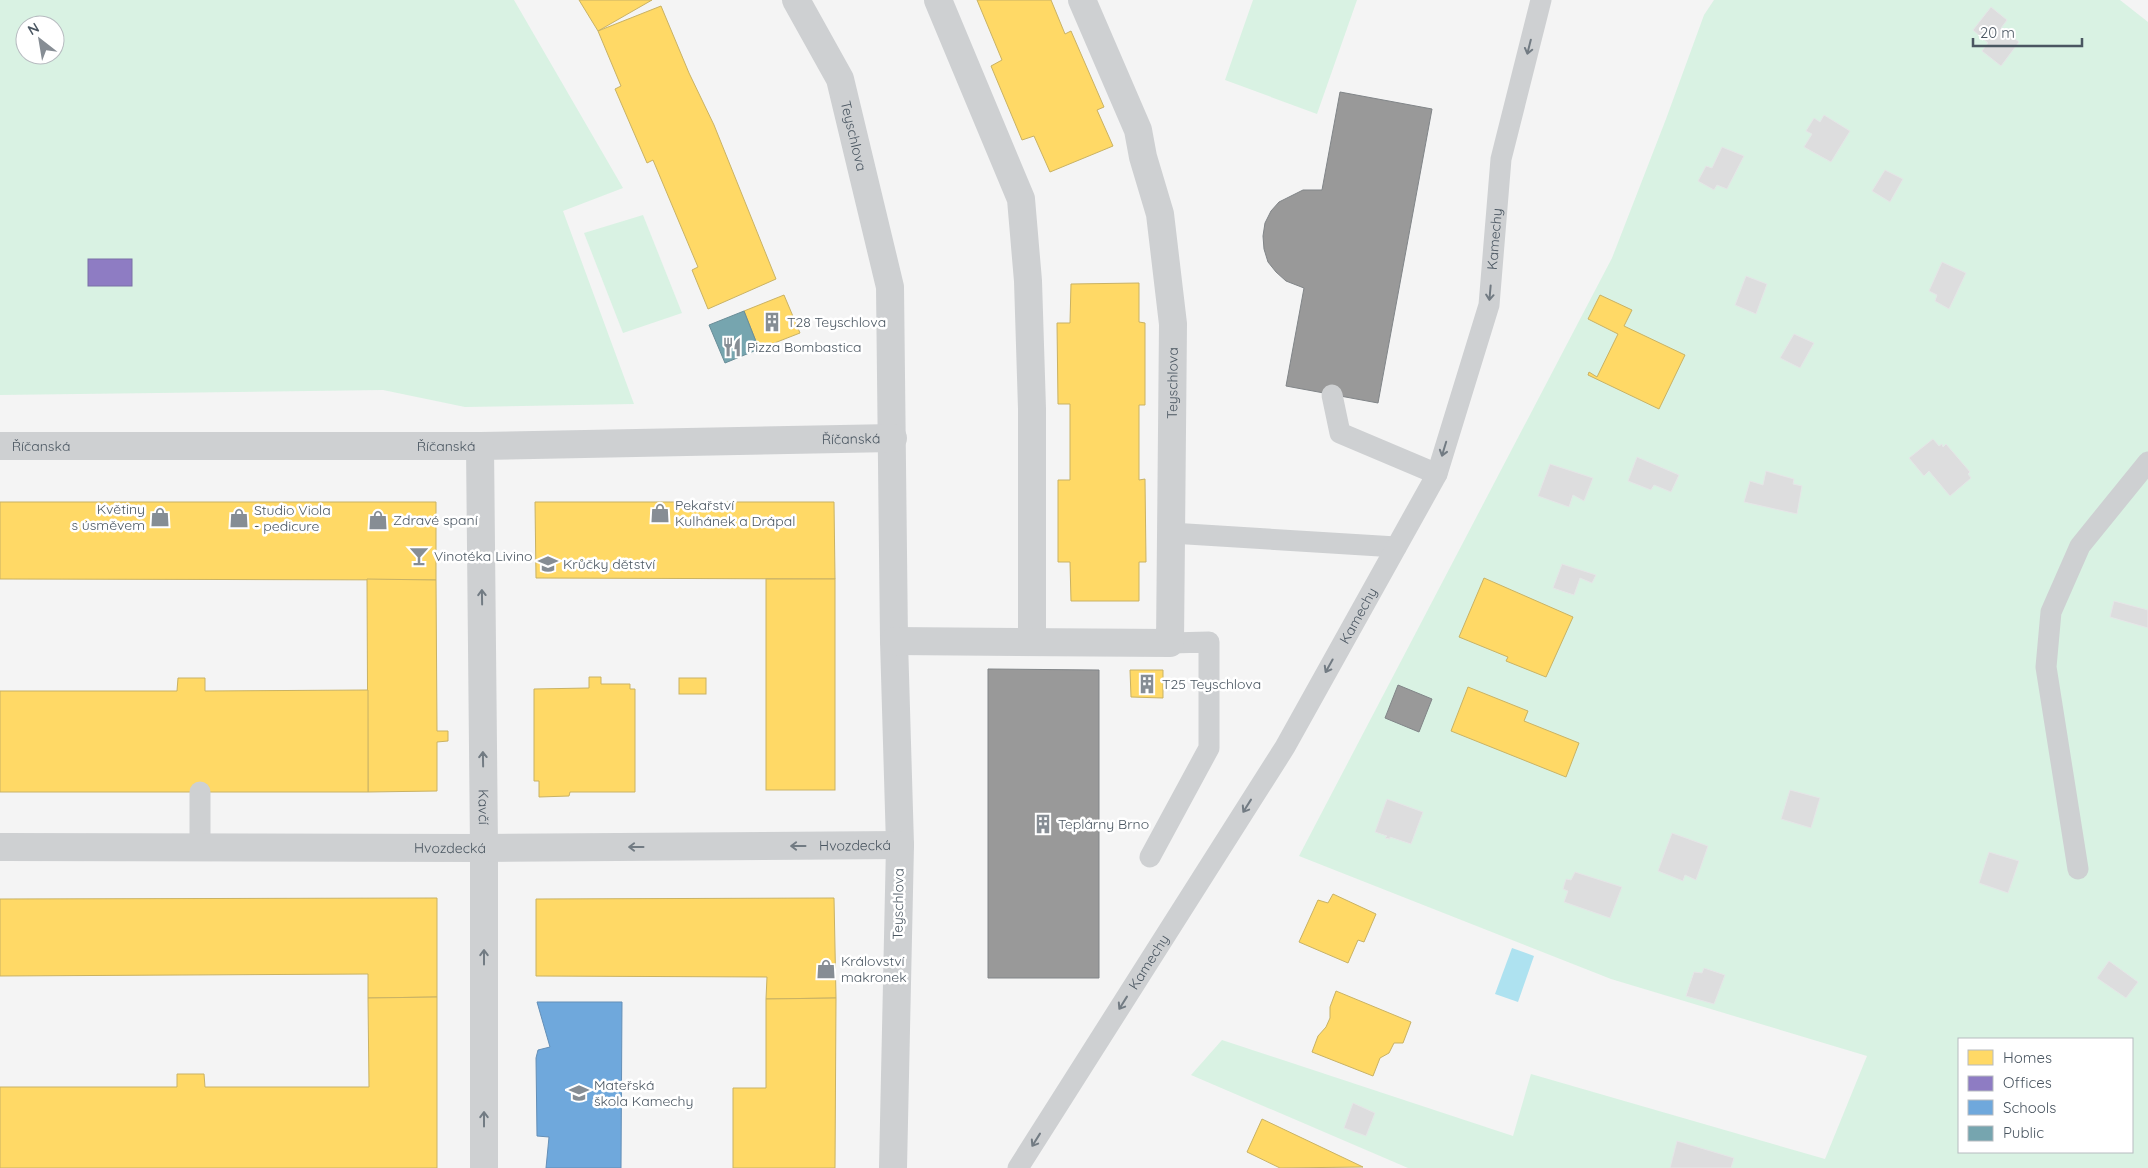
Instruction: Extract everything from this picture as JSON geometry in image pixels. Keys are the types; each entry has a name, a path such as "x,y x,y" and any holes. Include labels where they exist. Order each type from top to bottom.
{"street":[{"name":"Teyschlova","path":"796,0 840,79 890,287 894,641 900,845 894,1168"},
{"path":"938,0 1021,199 1028,281 1032,409 1032,642"},
{"name":"Teyschlova","path":"1082,0 1138,130 1143,157 1160,214 1173,324 1170,643"},
{"name":"Říčanská","path":"0,446 480,446 893,438"},
{"name":"Kavčí","path":"480,446 484,848 484,1168"},
{"path":"894,641 1170,643"},
{"name":"Hvozdecká","path":"0,847 484,848 900,845"}],"lane":[{"name":"Kamechy","path":"1018,1168 1285,747 1437,474 1489,305 1501,159 1541,0"},
{"path":"1332,396 1340,434 1437,474"},
{"path":"2078,869 2046,667 2051,612 2080,546 2148,462"},
{"path":"1171,533 1396,547"},
{"path":"1150,856 1209,748 1209,642 1170,643"},
{"path":"200,792 200,848"}],"green space":[{"path":"0,0 514,0 623,188 563,211 634,404 465,407 383,390 0,395"},
{"path":"1253,0 1357,0 1317,114 1225,80"},
{"path":"1714,0 2120,0 2148,22 2148,1168 1408,1168 1191,1075 1222,1040 1513,1136 1531,1074 1825,1159 1867,1056 1611,979 1299,856 1612,258 1704,15"},
{"path":"643,215 682,313 623,333 584,233"}],"water":[{"path":"1512,948 1534,956 1518,1002 1495,994"}],"building: Homes":[{"path":"579,0 652,0 598,31"},
{"path":"977,0 1051,0 1065,34 1071,31 1104,107 1097,110 1113,146 1050,172 1034,136 1022,140 991,66 1002,60"},
{"path":"661,6 689,73 714,125 776,279 708,309 692,270 698,267 653,160 647,163 615,89 621,86 598,31"},
{"path":"1139,283 1139,322 1145,323 1145,405 1139,405 1139,480 1145,479 1146,562 1139,562 1139,601 1071,601 1070,562 1058,562 1058,480 1070,480 1070,404 1058,404 1057,323 1070,323 1071,284"},
{"name":"T28 Teyschlova","path":"784,295 800,333 759,349 744,311"},
{"path":"1600,295 1632,310 1624,326 1685,355 1659,409 1588,375 1589,372 1597,377 1618,334 1588,319"},
{"path":"0,502 436,502 436,580 0,579"},
{"path":"535,502 834,502 835,579 536,578"},
{"path":"1484,578 1573,617 1546,677 1506,661 1508,657 1459,637"},
{"path":"367,579 436,580 437,731 448,731 448,741 437,742 437,791 368,792"},
{"path":"766,579 835,579 835,790 766,790"},
{"name":"T25 Teyschlova","path":"1130,670 1163,670 1163,698 1131,697"},
{"path":"589,677 601,677 601,684 630,684 630,689 635,689 635,792 570,792 569,796 539,797 539,781 534,781 534,689 589,688"},
{"path":"178,678 205,678 205,691 368,690 368,792 0,792 0,691 177,691"},
{"path":"679,678 706,678 706,694 679,694"},
{"path":"1468,687 1528,711 1524,721 1579,743 1566,777 1451,731"},
{"path":"1333,894 1376,914 1364,942 1358,940 1348,963 1299,942 1318,900 1328,903"},
{"path":"437,898 437,997 368,998 368,974 0,976 0,899"},
{"path":"834,898 836,998 766,999 767,977 536,976 536,899"},
{"path":"1336,991 1411,1022 1403,1043 1394,1043 1389,1053 1380,1058 1373,1076 1312,1052 1318,1036 1326,1027 1330,1018 1330,1007"},
{"path":"437,997 437,1168 0,1168 0,1087 177,1087 177,1074 204,1074 205,1087 369,1087 368,998"},
{"path":"836,998 835,1168 733,1168 733,1088 766,1088 766,999"},
{"path":"1262,1119 1363,1167 1280,1168 1247,1152"}],"building: Offices":[{"path":"88,259 132,259 132,286 88,286"}],"building: Schools":[{"name":"Mateřská škola Kamechy","path":"537,1002 622,1002 621,1168 546,1168 549,1137 537,1136 536,1058 538,1050 550,1047"}],"building: Public":[{"path":"744,311 759,349 725,363 709,325"}],"building: Industry":[{"path":"1340,92 1432,109 1378,403 1286,386 1304,288 1286,281 1276,272 1268,262 1264,249 1265,223 1271,211 1279,202 1303,190 1322,190"},
{"name":"Teplárny Brno","path":"988,669 1099,670 1099,978 988,978"},
{"path":"1398,685 1432,699 1419,732 1385,718"}],"building: Other":[{"path":"1991,7 2007,20 2001,28 2019,42 2001,66 1982,51 1988,43 1973,30"},
{"path":"1824,115 1850,131 1831,162 1804,147 1812,134 1806,131 1814,118 1820,122"},
{"path":"1722,147 1744,156 1727,189 1717,185 1714,190 1698,181 1706,166 1712,168"},
{"path":"1885,170 1903,179 1890,202 1872,191"},
{"path":"1942,262 1966,273 1949,309 1935,301 1937,295 1929,291"},
{"path":"1746,276 1767,284 1756,314 1735,305"},
{"path":"1794,334 1814,343 1800,368 1780,358"},
{"path":"1933,439 1939,446 1942,444 1943,447 1946,444 1970,472 1968,474 1971,478 1950,496 1929,471 1924,476 1909,458"},
{"path":"1637,457 1679,475 1671,492 1654,485 1651,490 1628,481"},
{"path":"1550,464 1593,478 1584,501 1573,495 1569,507 1538,496"},
{"path":"1766,471 1794,479 1793,484 1802,486 1797,514 1744,502 1750,481 1763,485"},
{"path":"1562,564 1596,575 1592,583 1580,578 1574,595 1553,588"},
{"path":"2114,601 2148,610 2148,628 2110,617"},
{"path":"1790,790 1820,798 1811,828 1781,819"},
{"path":"1387,799 1423,812 1411,844 1390,837 1390,839 1385,838 1387,836 1375,832"},
{"path":"1672,833 1708,846 1696,880 1685,875 1683,881 1658,871"},
{"path":"1989,852 2019,861 2008,893 1979,883"},
{"path":"1575,872 1622,887 1610,918 1564,902 1568,891 1563,889 1566,879 1571,880"},
{"path":"2109,961 2138,982 2126,998 2097,978"},
{"path":"1704,968 1725,975 1714,1004 1686,996 1694,972 1702,973"},
{"path":"1353,1103 1375,1113 1366,1136 1344,1128"},
{"path":"1677,1141 1734,1158 1731,1168 1670,1168"}],"place":[{"name":"T28 Teyschlova","path":"772,322"},
{"name":"Pizza Bombastica","path":"732,347"},
{"name":"Pekařství Kulhánek a Drápal","path":"660,513"},
{"name":"Květiny s úsměvem","path":"160,517"},
{"name":"Studio Viola - pedicure","path":"239,518"},
{"name":"Zdravé spaní","path":"378,520"},
{"name":"Vinotéka Livino","path":"419,556"},
{"name":"Krůčky dětství","path":"548,564"},
{"name":"T25 Teyschlova","path":"1147,684"},
{"name":"Teplárny Brno","path":"1043,824"},
{"name":"Království makronek","path":"826,969"},
{"name":"Mateřská škola Kamechy","path":"579,1093"}]}
